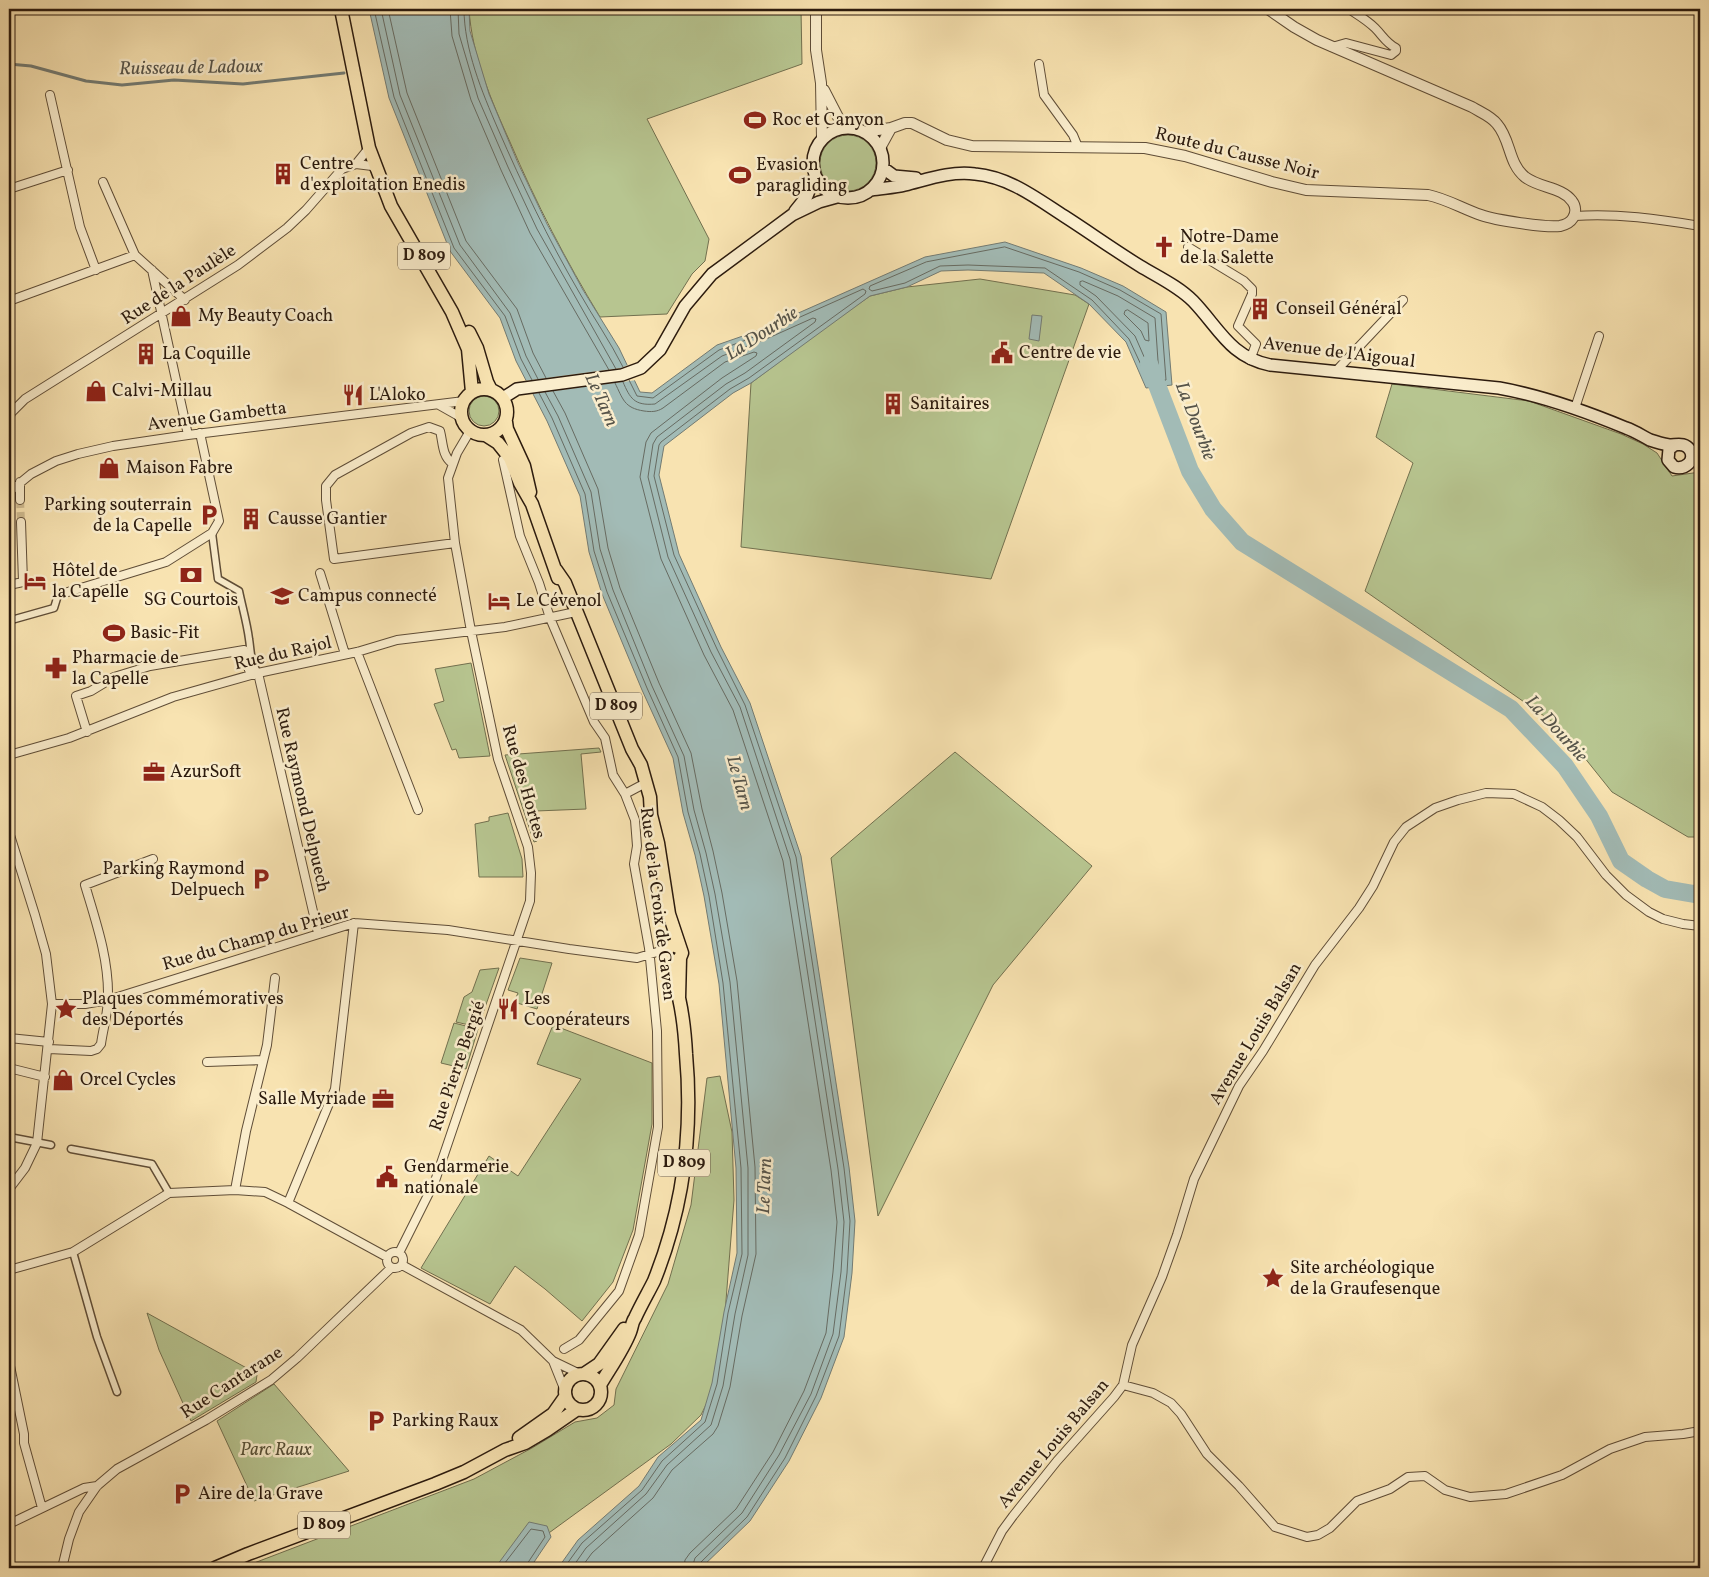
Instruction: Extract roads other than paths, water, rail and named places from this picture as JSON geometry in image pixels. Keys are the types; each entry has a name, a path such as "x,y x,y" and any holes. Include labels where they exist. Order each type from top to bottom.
{"main road":[{"name":"D 809","path":"342,9 369,148 391,206 452,312 468,349 468,397"},
{"name":"D 809","path":"364,118 395,200 421,251 468,329 477,348 491,390"},
{"path":"849,128 864,132 874,138 883,158 883,168 877,184 861,196 849,199 838,197 820,185 815,176 813,158 815,150 822,139 834,130 849,128"},
{"name":"Avenue de l'Aigoual","path":"883,168 894,176 928,178"},
{"name":"Avenue de l'Aigoual","path":"871,190 904,185 954,173 976,174 997,178 1016,186 1140,266 1175,286 1194,302 1235,349 1250,360 1270,365 1499,388 1529,394 1575,408 1627,428 1649,439 1675,445"},
{"path":"792,215 807,196 815,176"},
{"path":"503,398 517,389 622,375 641,368 660,350 685,306 712,274 792,215 819,202 838,197"},
{"path":"481,389 491,390 503,398 508,410 506,422 496,432 487,436 481,436 470,431 465,425 461,409 468,397 481,389"},
{"name":"D 809","path":"506,422 507,429 524,466 532,504"},
{"name":"D 809","path":"487,436 498,442 505,450 532,504 556,570 559,586 597,664"},
{"name":"Avenue de l'Aigoual","path":"1649,439 1667,456"},
{"path":"1675,445 1686,446 1695,460 1681,468 1674,467 1669,462 1667,456 1669,449 1675,445"},
{"name":"D 809","path":"556,570 565,583 632,750 641,765 650,797 651,815"},
{"name":"D 809","path":"600,1385 630,1332 633,1320 653,1282 670,1236 684,1165 687,1136 688,1091 686,1054 679,998 673,975 670,914 658,843 651,815 634,767 632,750"},
{"name":"D 809","path":"582,1374 599,1364 624,1328 633,1320"},
{"path":"582,1374 594,1377 600,1385 601,1397 594,1407 583,1411 571,1407 565,1394 570,1380 582,1374"},
{"name":"D 809","path":"505,1450 553,1414 565,1394"},
{"name":"D 809","path":"215,1568 464,1472 532,1438 576,1410"}],"street":[{"path":"816,9 816,50 821,83 822,139"},
{"path":"1268,9 1294,27 1332,47 1456,100 1489,117 1498,124 1512,162 1519,171 1535,183 1567,196 1574,202 1576,209 1574,216 1597,214 1666,220 1700,226"},
{"path":"1332,47 1346,43 1391,55 1396,51 1396,48 1386,43 1378,30 1365,19 1348,9"},
{"path":"1039,64 1044,94 1073,135 1078,147"},
{"path":"821,83 840,121 849,128"},
{"path":"50,95 80,227 96,270"},
{"name":"Route du Causse Noir","path":"864,132 892,128 898,124 912,123 947,140 972,146 1155,149 1216,164 1272,182 1306,190 1428,195 1445,199 1480,215 1513,222 1558,226 1570,222 1574,216"},
{"path":"880,148 892,128"},
{"name":"Rue de la Paulèle","path":"9,419 24,399 185,300 238,265 287,228 306,210 342,169 356,164 369,148"},
{"path":"356,164 372,166 378,173"},
{"path":"9,189 68,170"},
{"path":"103,182 134,255 185,300"},
{"path":"1188,247 1244,281 1252,289 1252,294 1238,326 1256,344 1250,360"},
{"path":"9,301 134,255"},
{"path":"152,270 188,435"},
{"path":"1336,371 1402,300"},
{"path":"1575,408 1599,336"},
{"name":"Avenue Gambetta","path":"9,492 20,482 56,461 113,446 200,433 439,405 468,397"},
{"path":"439,405 462,418"},
{"path":"455,543 334,559 326,500 326,486 335,475 411,433 429,427 440,431 443,450 448,460 452,463 470,431"},
{"path":"15,619 54,608 58,595 166,562 212,533 219,521 200,433"},
{"name":"Rue de la Croix de Gaven","path":"503,460 520,536 539,583 550,618 594,722 605,738 613,775 625,794 635,820 637,846 634,864 649,956 659,1057 658,1127 639,1235 619,1292 579,1340 564,1349"},
{"name":"Rue des Hortes","path":"452,463 448,478 455,543 471,631 498,759 528,847 531,873 530,901 517,941"},
{"path":"20,482 20,500"},
{"path":"9,585 23,582 21,522"},
{"path":"212,533 218,579 238,591 250,640 249,650 254,667 258,673"},
{"path":"320,572 345,654"},
{"name":"Rue du Rajol","path":"9,755 87,732 173,697 258,673 356,652 397,640 505,627 571,613"},
{"path":"87,732 76,697 91,691 114,677 150,666 244,650 249,670 258,673"},
{"path":"356,652 418,810"},
{"name":"Rue Raymond Delpuech","path":"258,673 318,933"},
{"path":"625,794 640,786"},
{"name":"Avenue Louis Balsan","path":"983,1568 1002,1531 1013,1516 1057,1461 1123,1385 1132,1345 1162,1277 1194,1179 1239,1086 1315,965 1359,908 1373,886 1394,842 1406,827 1436,808 1458,800 1486,793 1514,794 1542,807 1559,820 1577,837 1606,875 1626,895 1649,912 1663,919 1700,926"},
{"path":"9,832 36,915 46,954 52,1004 37,1143 25,1168 9,1189"},
{"path":"9,1038 91,1051 97,1049 101,1044 108,1000 107,973 102,943 85,885 154,859"},
{"path":"288,1203 335,1089 354,923"},
{"name":"Rue du Champ du Prieur","path":"52,1004 85,1004 108,1000 354,923 448,930 638,958 673,954"},
{"name":"Rue Pierre Bergié","path":"399,1253 435,1181 517,941"},
{"path":"235,1190 246,1131 267,1045 275,978"},
{"path":"207,1062 263,1060"},
{"path":"9,1068 45,1077"},
{"path":"9,1137 51,1145"},
{"path":"71,1149 152,1164 169,1193"},
{"path":"9,1270 73,1252 169,1193 235,1190 266,1192 387,1257"},
{"path":"73,1252 97,1337 117,1392"},
{"path":"391,1253 399,1253 403,1260 402,1264 396,1269 391,1268 387,1264 387,1257 391,1253"},
{"path":"402,1264 521,1330 553,1361 582,1374"},
{"name":"Rue Cantarane","path":"62,1568 69,1539 79,1512 97,1486 117,1469 206,1420 271,1380 297,1358 391,1268"},
{"path":"9,1361 24,1434 24,1443 42,1508"},
{"path":"553,1361 565,1394"},
{"path":"1123,1385 1153,1393 1171,1403 1181,1414 1207,1454 1240,1486 1275,1527 1291,1534 1308,1537 1318,1535 1330,1528 1357,1501 1390,1489 1408,1477 1425,1476 1445,1490 1470,1496 1506,1494 1562,1475 1610,1449 1645,1437 1700,1431"},
{"name":"Rue Cantarane","path":"9,1524 84,1488 97,1486"}],"water":[{"name":"Le Tarn","path":"369,9 469,9 470,31 489,94 518,163 547,224 583,290 619,348 640,392 652,393 717,345 760,330 925,257 1005,242 1081,268 1123,286 1166,312 1172,385 1146,388 1126,342 1089,304 1044,273 968,270 941,271 907,287 870,296 751,383 733,393 664,446 659,475 679,554 721,647 750,703 801,856 849,1167 855,1221 852,1273 844,1337 821,1398 789,1461 750,1521 701,1568 558,1568 578,1540 639,1486 658,1457 701,1420 712,1383 724,1312 737,1253 736,1168 719,984 704,896 683,813 673,758 602,594 589,552 580,496 547,421 516,361 500,318 450,251 389,98"},
{"path":"1032,315 1042,316 1039,341 1029,339"},
{"path":"529,1522 547,1526 551,1537 530,1568 495,1568"}],"waterway":[{"name":"Ruisseau de Ladoux","path":"9,64 31,66 86,81 122,85 174,80 243,84 344,73"},
{"name":"La Dourbie","path":"1149,364 1190,471 1213,509 1242,542 1511,709 1565,766 1599,816 1621,861 1665,889 1694,894 1700,893"}],"tunnel":[{"path":"20,500 21,522"}],"place":[{"name":"Roc et Canyon","path":"755,120"},
{"name":"Centre d'exploitation Enedis","path":"283,174"},
{"name":"Evasion paragliding","path":"740,175"},
{"name":"Notre-Dame de la Salette","path":"1164,247"},
{"name":"Conseil Général","path":"1260,309"},
{"name":"My Beauty Coach","path":"181,316"},
{"name":"Centre de vie","path":"1002,353"},
{"name":"La Coquille","path":"146,354"},
{"name":"Calvi-Millau","path":"96,391"},
{"name":"L'Aloko","path":"353,395"},
{"name":"Sanitaires","path":"893,404"},
{"name":"Maison Fabre","path":"109,468"},
{"name":"Parking souterrain de la Capelle","path":"209,515"},
{"name":"Causse Gantier","path":"251,519"},
{"name":"SG Courtois","path":"191,575"},
{"name":"Hôtel de la Capelle","path":"35,581"},
{"name":"Campus connecté","path":"282,596"},
{"name":"Le Cévenol","path":"499,601"},
{"name":"Basic-Fit","path":"114,633"},
{"name":"Pharmacie de la Capelle","path":"56,668"},
{"name":"AzurSoft","path":"154,772"},
{"name":"Parking Raymond Delpuech","path":"261,879"},
{"name":"Plaques commémoratives des Déportés","path":"66,1009"},
{"name":"Les Coopérateurs","path":"508,1009"},
{"name":"Orcel Cycles","path":"63,1080"},
{"name":"Salle Myriade","path":"383,1099"},
{"name":"Gendarmerie nationale","path":"387,1177"},
{"name":"Site archéologique de la Graufesenque","path":"1273,1278"},
{"name":"Parking Raux","path":"376,1421"},
{"name":"Aire de la Grave","path":"182,1494"}],"park label":[{"name":"Parc Raux","path":"276,1450"}]}
